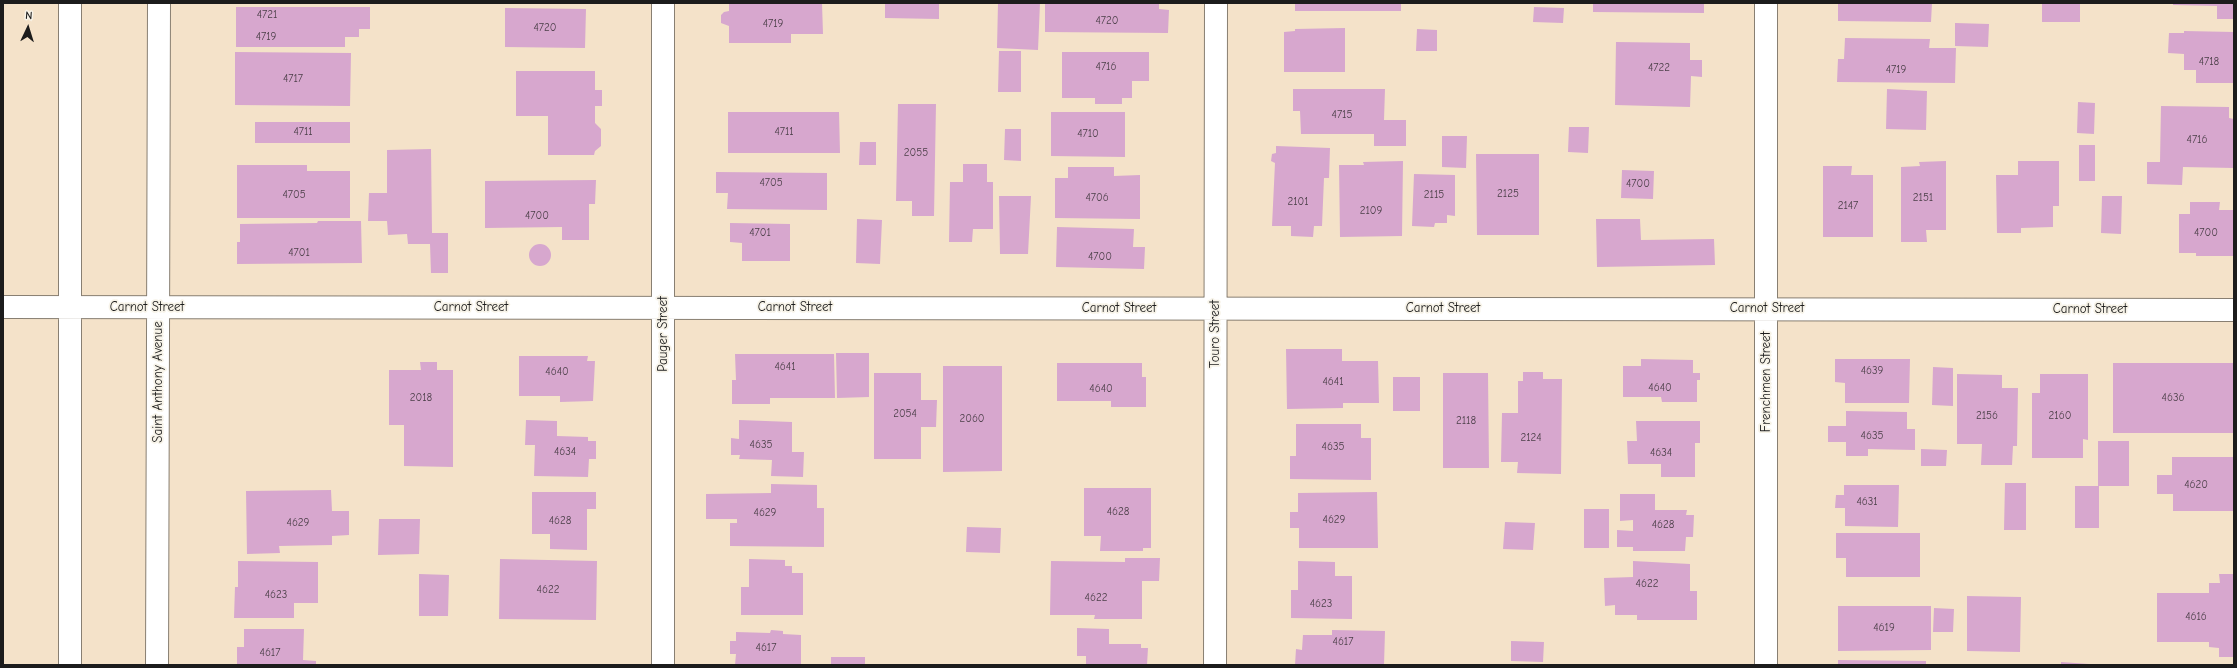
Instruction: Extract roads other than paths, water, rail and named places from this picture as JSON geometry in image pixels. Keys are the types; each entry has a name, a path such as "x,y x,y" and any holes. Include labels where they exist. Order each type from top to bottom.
{"street":[{"path":"70,3 70,665"},
{"name":"Saint Anthony Avenue","path":"157,665 159,3"},
{"name":"Pauger Street","path":"663,3 663,665"},
{"name":"Touro Street","path":"1215,665 1216,3"},
{"name":"Frenchmen Street","path":"1766,3 1766,665"},
{"name":"Carnot Street","path":"3,306 2234,310"}]}
